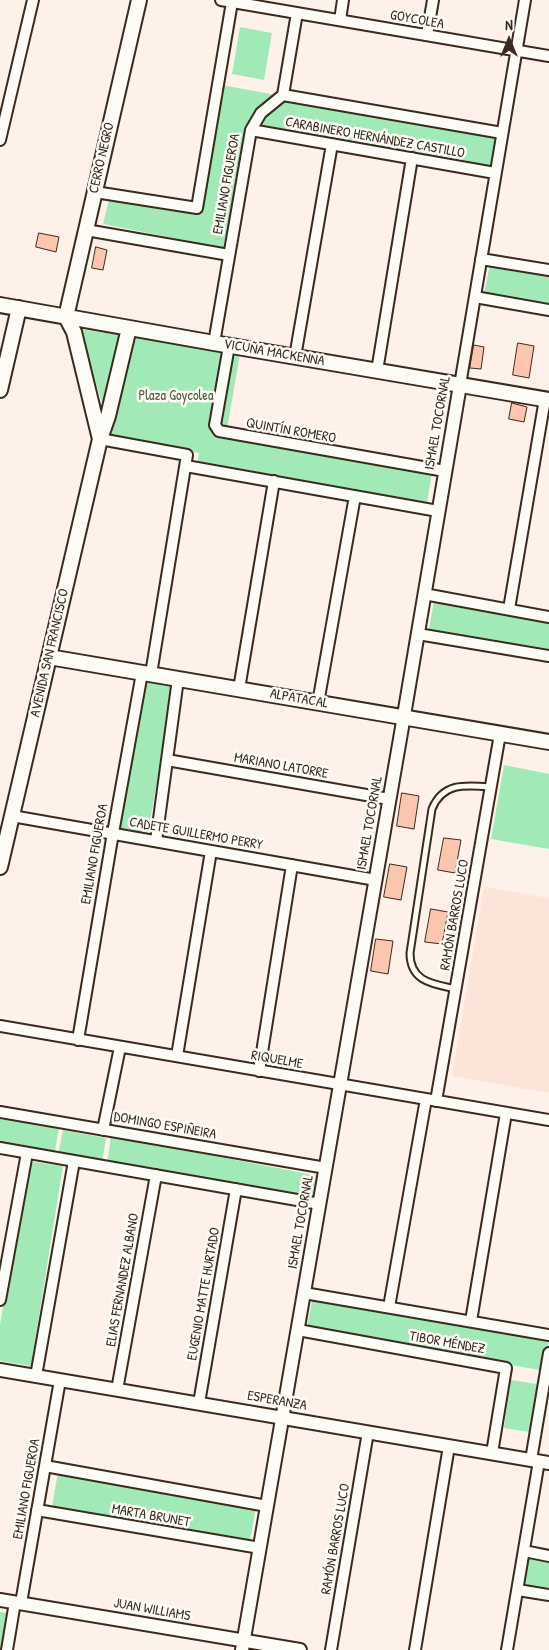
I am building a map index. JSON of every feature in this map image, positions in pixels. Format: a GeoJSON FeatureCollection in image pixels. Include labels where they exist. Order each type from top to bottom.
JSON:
{"type":"FeatureCollection","features":[{"type":"Feature","properties":{"kind":"main road","name":"CERRO NEGRO"},"geometry":{"type":"LineString","coordinates":[[66,317],[139,0]]}},
{"type":"Feature","properties":{"kind":"main road","name":"VICUÑA MACKENNA"},"geometry":{"type":"LineString","coordinates":[[0,305],[547,400]]}},
{"type":"Feature","properties":{"kind":"main road"},"geometry":{"type":"LineString","coordinates":[[0,390],[19,308]]}},
{"type":"Feature","properties":{"kind":"main road","name":"AVENIDA SAN FRANCISCO"},"geometry":{"type":"LineString","coordinates":[[66,317],[76,336],[100,439]]}},
{"type":"Feature","properties":{"kind":"main road","name":"AVENIDA SAN FRANCISCO"},"geometry":{"type":"LineString","coordinates":[[0,867],[100,439],[108,416],[129,328]]}},
{"type":"Feature","properties":{"kind":"main road","name":"ALPATACAL"},"geometry":{"type":"LineString","coordinates":[[49,657],[549,742]]}},
{"type":"Feature","properties":{"kind":"street"},"geometry":{"type":"LineString","coordinates":[[0,140],[33,0]]}},
{"type":"Feature","properties":{"kind":"street"},"geometry":{"type":"LineString","coordinates":[[340,20],[343,0]]}},
{"type":"Feature","properties":{"kind":"street"},"geometry":{"type":"LineString","coordinates":[[427,35],[433,0]]}},
{"type":"Feature","properties":{"kind":"street","name":"ISMAEL TOCORNAL"},"geometry":{"type":"LineString","coordinates":[[243,1645],[390,800],[525,0]]}},
{"type":"Feature","properties":{"kind":"street","name":"EMILIANO FIGUEROA"},"geometry":{"type":"LineString","coordinates":[[94,192],[196,208],[226,1]]}},
{"type":"Feature","properties":{"kind":"street","name":"GOYCOLEA"},"geometry":{"type":"LineString","coordinates":[[226,1],[251,2],[297,13],[549,56]]}},
{"type":"Feature","properties":{"kind":"street"},"geometry":{"type":"LineString","coordinates":[[283,94],[297,13]]}},
{"type":"Feature","properties":{"kind":"street","name":"EMILIANO FIGUEROA"},"geometry":{"type":"LineString","coordinates":[[214,343],[251,130],[260,114],[283,94]]}},
{"type":"Feature","properties":{"kind":"street","name":"CARABINERO HERNÁNDEZ CASTILLO"},"geometry":{"type":"LineString","coordinates":[[283,94],[502,133]]}},
{"type":"Feature","properties":{"kind":"street","name":"CARABINERO HERNÁNDEZ CASTILLO"},"geometry":{"type":"LineString","coordinates":[[251,130],[496,173]]}},
{"type":"Feature","properties":{"kind":"street"},"geometry":{"type":"LineString","coordinates":[[294,357],[332,144]]}},
{"type":"Feature","properties":{"kind":"street"},"geometry":{"type":"LineString","coordinates":[[377,371],[412,158]]}},
{"type":"Feature","properties":{"kind":"street"},"geometry":{"type":"LineString","coordinates":[[86,230],[229,255]]}},
{"type":"Feature","properties":{"kind":"street"},"geometry":{"type":"LineString","coordinates":[[481,259],[549,270]]}},
{"type":"Feature","properties":{"kind":"street"},"geometry":{"type":"LineString","coordinates":[[475,297],[549,310]]}},
{"type":"Feature","properties":{"kind":"street","name":"QUINTÍN ROMERO"},"geometry":{"type":"LineString","coordinates":[[229,346],[215,425],[219,431],[445,472]]}},
{"type":"Feature","properties":{"kind":"street"},"geometry":{"type":"LineString","coordinates":[[509,609],[547,400]]}},
{"type":"Feature","properties":{"kind":"street","name":"EMILIANO FIGUEROA"},"geometry":{"type":"LineString","coordinates":[[78,1040],[112,833],[147,674],[187,455],[100,439]]}},
{"type":"Feature","properties":{"kind":"street"},"geometry":{"type":"LineString","coordinates":[[186,466],[438,510]]}},
{"type":"Feature","properties":{"kind":"street"},"geometry":{"type":"LineString","coordinates":[[239,689],[274,482]]}},
{"type":"Feature","properties":{"kind":"street"},"geometry":{"type":"LineString","coordinates":[[318,703],[355,496]]}},
{"type":"Feature","properties":{"kind":"street"},"geometry":{"type":"LineString","coordinates":[[424,594],[549,616]]}},
{"type":"Feature","properties":{"kind":"street"},"geometry":{"type":"LineString","coordinates":[[418,634],[549,656]]}},
{"type":"Feature","properties":{"kind":"street"},"geometry":{"type":"LineString","coordinates":[[156,841],[178,679]]}},
{"type":"Feature","properties":{"kind":"street","name":"RAMÓN BARROS LUCO"},"geometry":{"type":"LineString","coordinates":[[389,1307],[431,1100],[456,989],[500,734]]}},
{"type":"Feature","properties":{"kind":"street","name":"MARIANO LATORRE"},"geometry":{"type":"LineString","coordinates":[[167,760],[390,800]]}},
{"type":"Feature","properties":{"kind":"street","name":"CADETE GUILLERMO PERRY"},"geometry":{"type":"LineString","coordinates":[[12,816],[376,880]]}},
{"type":"Feature","properties":{"kind":"street"},"geometry":{"type":"LineString","coordinates":[[177,1056],[211,851]]}},
{"type":"Feature","properties":{"kind":"street"},"geometry":{"type":"LineString","coordinates":[[258,1070],[292,865]]}},
{"type":"Feature","properties":{"kind":"street","name":"RIQUELME"},"geometry":{"type":"LineString","coordinates":[[0,1026],[549,1120]]}},
{"type":"Feature","properties":{"kind":"street"},"geometry":{"type":"LineString","coordinates":[[103,1130],[120,1047]]}},
{"type":"Feature","properties":{"kind":"street","name":"DOMINGO ESPIÑEIRA"},"geometry":{"type":"LineString","coordinates":[[0,1112],[326,1168]]}},
{"type":"Feature","properties":{"kind":"street"},"geometry":{"type":"LineString","coordinates":[[471,1321],[506,1113]]}},
{"type":"Feature","properties":{"kind":"street"},"geometry":{"type":"LineString","coordinates":[[0,1148],[320,1204]]}},
{"type":"Feature","properties":{"kind":"street"},"geometry":{"type":"LineString","coordinates":[[0,1300],[27,1152]]}},
{"type":"Feature","properties":{"kind":"street"},"geometry":{"type":"LineString","coordinates":[[36,1376],[74,1161]]}},
{"type":"Feature","properties":{"kind":"street","name":"ELIAS FERNANDEZ ALBANO"},"geometry":{"type":"LineString","coordinates":[[117,1390],[156,1175]]}},
{"type":"Feature","properties":{"kind":"street","name":"EUGENIO MATTE HURTADO"},"geometry":{"type":"LineString","coordinates":[[199,1403],[236,1189]]}},
{"type":"Feature","properties":{"kind":"street","name":"TIBOR MÉNDEZ"},"geometry":{"type":"LineString","coordinates":[[304,1293],[549,1334]]}},
{"type":"Feature","properties":{"kind":"street","name":"TIBOR MÉNDEZ"},"geometry":{"type":"LineString","coordinates":[[298,1330],[506,1368],[492,1453]]}},
{"type":"Feature","properties":{"kind":"street"},"geometry":{"type":"LineString","coordinates":[[507,1650],[540,1462],[549,1353]]}},
{"type":"Feature","properties":{"kind":"street","name":"ESPERANZA"},"geometry":{"type":"LineString","coordinates":[[0,1370],[540,1462]]}},
{"type":"Feature","properties":{"kind":"street","name":"EMILIANO FIGUEROA"},"geometry":{"type":"LineString","coordinates":[[7,1650],[37,1510],[60,1380]]}},
{"type":"Feature","properties":{"kind":"street","name":"RAMÓN BARROS LUCO"},"geometry":{"type":"LineString","coordinates":[[331,1650],[368,1432]]}},
{"type":"Feature","properties":{"kind":"street"},"geometry":{"type":"LineString","coordinates":[[415,1650],[449,1446]]}},
{"type":"Feature","properties":{"kind":"street"},"geometry":{"type":"LineString","coordinates":[[45,1466],[267,1506]]}},
{"type":"Feature","properties":{"kind":"street","name":"MARTA BRUNET"},"geometry":{"type":"LineString","coordinates":[[37,1510],[260,1548]]}},
{"type":"Feature","properties":{"kind":"street"},"geometry":{"type":"LineString","coordinates":[[524,1551],[549,1556]]}},
{"type":"Feature","properties":{"kind":"street"},"geometry":{"type":"LineString","coordinates":[[518,1590],[549,1595]]}},
{"type":"Feature","properties":{"kind":"street","name":"JUAN WILLIAMS"},"geometry":{"type":"LineString","coordinates":[[0,1600],[243,1645],[300,1650]]}},
{"type":"Feature","properties":{"kind":"lane"},"geometry":{"type":"LineString","coordinates":[[456,989],[424,981],[417,975],[410,963],[432,810],[436,801],[444,792],[455,787],[468,785],[491,787]]}},
{"type":"Feature","properties":{"kind":"shaded area"},"geometry":{"type":"Polygon","coordinates":[[[484,887],[549,898],[549,1093],[452,1076],[484,887]]]}},
{"type":"Feature","properties":{"kind":"green space"},"geometry":{"type":"Polygon","coordinates":[[[240,27],[272,33],[264,80],[232,74],[240,27]]]}},
{"type":"Feature","properties":{"kind":"green space"},"geometry":{"type":"Polygon","coordinates":[[[222,85],[496,136],[490,169],[251,128],[223,248],[103,224],[109,200],[199,215],[222,85]]]}},
{"type":"Feature","properties":{"kind":"green space"},"geometry":{"type":"Polygon","coordinates":[[[490,264],[549,274],[549,305],[484,293],[490,264]]]}},
{"type":"Feature","properties":{"kind":"green space","name":"Plaza Goycolea"},"geometry":{"type":"Polygon","coordinates":[[[80,329],[240,354],[226,435],[432,472],[427,503],[198,461],[199,453],[112,437],[80,329]]]}},
{"type":"Feature","properties":{"kind":"green space"},"geometry":{"type":"Polygon","coordinates":[[[434,601],[549,621],[549,655],[428,634],[434,601]]]}},
{"type":"Feature","properties":{"kind":"green space"},"geometry":{"type":"Polygon","coordinates":[[[145,680],[171,686],[148,833],[119,829],[145,680]]]}},
{"type":"Feature","properties":{"kind":"green space"},"geometry":{"type":"Polygon","coordinates":[[[504,765],[549,774],[549,849],[491,839],[504,765]]]}},
{"type":"Feature","properties":{"kind":"green space"},"geometry":{"type":"Polygon","coordinates":[[[0,1117],[59,1128],[54,1156],[0,1146],[0,1117]]]}},
{"type":"Feature","properties":{"kind":"green space"},"geometry":{"type":"Polygon","coordinates":[[[63,1130],[106,1138],[102,1163],[58,1155],[63,1130]]]}},
{"type":"Feature","properties":{"kind":"green space"},"geometry":{"type":"Polygon","coordinates":[[[111,1136],[319,1176],[314,1200],[107,1165],[111,1136]]]}},
{"type":"Feature","properties":{"kind":"green space"},"geometry":{"type":"Polygon","coordinates":[[[26,1161],[63,1166],[31,1366],[0,1361],[0,1325],[26,1161]]]}},
{"type":"Feature","properties":{"kind":"green space"},"geometry":{"type":"Polygon","coordinates":[[[312,1301],[549,1341],[544,1371],[307,1327],[312,1301]]]}},
{"type":"Feature","properties":{"kind":"green space"},"geometry":{"type":"Polygon","coordinates":[[[511,1380],[537,1384],[530,1432],[504,1428],[511,1380]]]}},
{"type":"Feature","properties":{"kind":"green space"},"geometry":{"type":"Polygon","coordinates":[[[58,1472],[256,1507],[250,1541],[52,1507],[58,1472]]]}},
{"type":"Feature","properties":{"kind":"green space"},"geometry":{"type":"Polygon","coordinates":[[[528,1555],[549,1558],[549,1590],[523,1585],[528,1555]]]}},
{"type":"Feature","properties":{"kind":"green space"},"geometry":{"type":"Polygon","coordinates":[[[0,1612],[8,1613],[2,1650],[0,1650],[0,1612]]]}},
{"type":"Feature","properties":{"kind":"building"},"geometry":{"type":"Polygon","coordinates":[[[39,233],[59,237],[56,252],[36,247],[39,233]]]}},
{"type":"Feature","properties":{"kind":"building"},"geometry":{"type":"Polygon","coordinates":[[[96,247],[107,250],[103,270],[92,268],[96,247]]]}},
{"type":"Feature","properties":{"kind":"building"},"geometry":{"type":"Polygon","coordinates":[[[518,343],[534,346],[529,378],[513,375],[518,343]]]}},
{"type":"Feature","properties":{"kind":"building"},"geometry":{"type":"Polygon","coordinates":[[[474,345],[484,347],[481,369],[470,368],[474,345]]]}},
{"type":"Feature","properties":{"kind":"building"},"geometry":{"type":"Polygon","coordinates":[[[512,403],[527,407],[524,422],[509,419],[512,403]]]}},
{"type":"Feature","properties":{"kind":"building"},"geometry":{"type":"Polygon","coordinates":[[[402,793],[419,796],[414,829],[397,826],[402,793]]]}},
{"type":"Feature","properties":{"kind":"building"},"geometry":{"type":"Polygon","coordinates":[[[444,838],[461,840],[455,873],[438,870],[444,838]]]}},
{"type":"Feature","properties":{"kind":"building"},"geometry":{"type":"Polygon","coordinates":[[[390,864],[407,867],[401,900],[384,897],[390,864]]]}},
{"type":"Feature","properties":{"kind":"building"},"geometry":{"type":"Polygon","coordinates":[[[431,909],[448,912],[442,944],[425,942],[431,909]]]}},
{"type":"Feature","properties":{"kind":"building"},"geometry":{"type":"Polygon","coordinates":[[[376,939],[393,941],[388,974],[371,971],[376,939]]]}}]}
